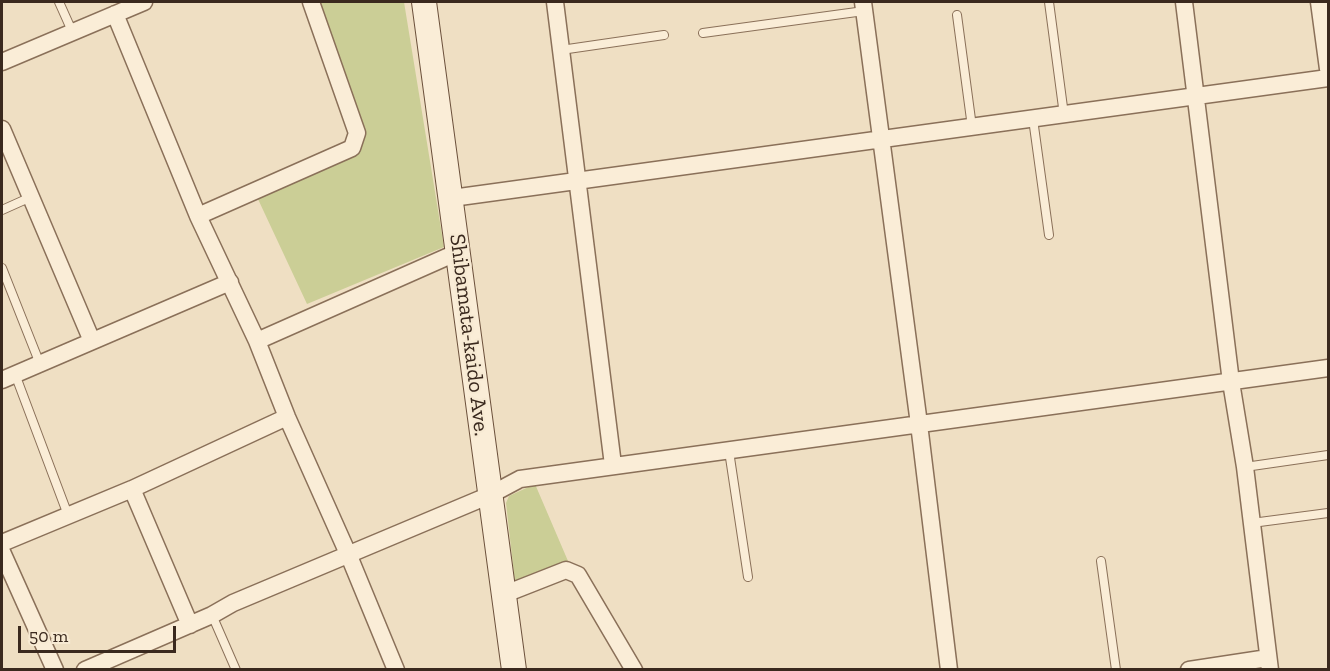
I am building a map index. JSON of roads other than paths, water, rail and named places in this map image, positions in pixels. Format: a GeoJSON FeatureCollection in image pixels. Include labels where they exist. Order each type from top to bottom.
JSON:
{"type":"FeatureCollection","features":[{"type":"Feature","properties":{"kind":"main road","name":"Shibamata-kaido Ave."},"geometry":{"type":"LineString","coordinates":[[424,2],[514,669]]}},
{"type":"Feature","properties":{"kind":"street"},"geometry":{"type":"LineString","coordinates":[[2,62],[144,2]]}},
{"type":"Feature","properties":{"kind":"street"},"geometry":{"type":"LineString","coordinates":[[198,216],[352,148],[357,133],[311,2]]}},
{"type":"Feature","properties":{"kind":"street"},"geometry":{"type":"LineString","coordinates":[[555,2],[613,465]]}},
{"type":"Feature","properties":{"kind":"street"},"geometry":{"type":"LineString","coordinates":[[1184,2],[1269,664],[1190,669]]}},
{"type":"Feature","properties":{"kind":"street"},"geometry":{"type":"LineString","coordinates":[[1319,2],[1329,69]]}},
{"type":"Feature","properties":{"kind":"street"},"geometry":{"type":"LineString","coordinates":[[864,6],[949,669]]}},
{"type":"Feature","properties":{"kind":"street"},"geometry":{"type":"LineString","coordinates":[[115,14],[198,216],[257,341],[286,417],[349,555],[392,668]]}},
{"type":"Feature","properties":{"kind":"street"},"geometry":{"type":"LineString","coordinates":[[452,198],[1329,78]]}},
{"type":"Feature","properties":{"kind":"street"},"geometry":{"type":"LineString","coordinates":[[2,129],[92,341]]}},
{"type":"Feature","properties":{"kind":"street"},"geometry":{"type":"LineString","coordinates":[[257,341],[458,252]]}},
{"type":"Feature","properties":{"kind":"street"},"geometry":{"type":"LineString","coordinates":[[8,377],[230,282]]}},
{"type":"Feature","properties":{"kind":"street"},"geometry":{"type":"LineString","coordinates":[[85,669],[190,625],[233,603],[490,495],[520,479],[1329,368]]}},
{"type":"Feature","properties":{"kind":"street"},"geometry":{"type":"LineString","coordinates":[[2,543],[132,489],[286,417]]}},
{"type":"Feature","properties":{"kind":"street"},"geometry":{"type":"LineString","coordinates":[[132,489],[190,625]]}},
{"type":"Feature","properties":{"kind":"street"},"geometry":{"type":"LineString","coordinates":[[2,552],[55,669]]}},
{"type":"Feature","properties":{"kind":"street"},"geometry":{"type":"LineString","coordinates":[[505,594],[566,570],[578,575],[634,669]]}},
{"type":"Feature","properties":{"kind":"lane"},"geometry":{"type":"LineString","coordinates":[[59,2],[72,31]]}},
{"type":"Feature","properties":{"kind":"lane"},"geometry":{"type":"LineString","coordinates":[[1049,2],[1064,115]]}},
{"type":"Feature","properties":{"kind":"lane"},"geometry":{"type":"LineString","coordinates":[[703,33],[864,6]]}},
{"type":"Feature","properties":{"kind":"lane"},"geometry":{"type":"LineString","coordinates":[[957,15],[972,127]]}},
{"type":"Feature","properties":{"kind":"lane"},"geometry":{"type":"LineString","coordinates":[[561,50],[664,35]]}},
{"type":"Feature","properties":{"kind":"lane"},"geometry":{"type":"LineString","coordinates":[[1033,119],[1049,236]]}},
{"type":"Feature","properties":{"kind":"lane"},"geometry":{"type":"LineString","coordinates":[[2,210],[31,197]]}},
{"type":"Feature","properties":{"kind":"lane"},"geometry":{"type":"LineString","coordinates":[[2,268],[40,364]]}},
{"type":"Feature","properties":{"kind":"lane"},"geometry":{"type":"LineString","coordinates":[[8,377],[68,515]]}},
{"type":"Feature","properties":{"kind":"lane"},"geometry":{"type":"LineString","coordinates":[[729,451],[748,577]]}},
{"type":"Feature","properties":{"kind":"lane"},"geometry":{"type":"LineString","coordinates":[[1245,467],[1329,455]]}},
{"type":"Feature","properties":{"kind":"lane"},"geometry":{"type":"LineString","coordinates":[[1252,524],[1329,513]]}},
{"type":"Feature","properties":{"kind":"lane"},"geometry":{"type":"LineString","coordinates":[[1101,561],[1116,669]]}},
{"type":"Feature","properties":{"kind":"lane"},"geometry":{"type":"LineString","coordinates":[[212,615],[236,669]]}}]}
